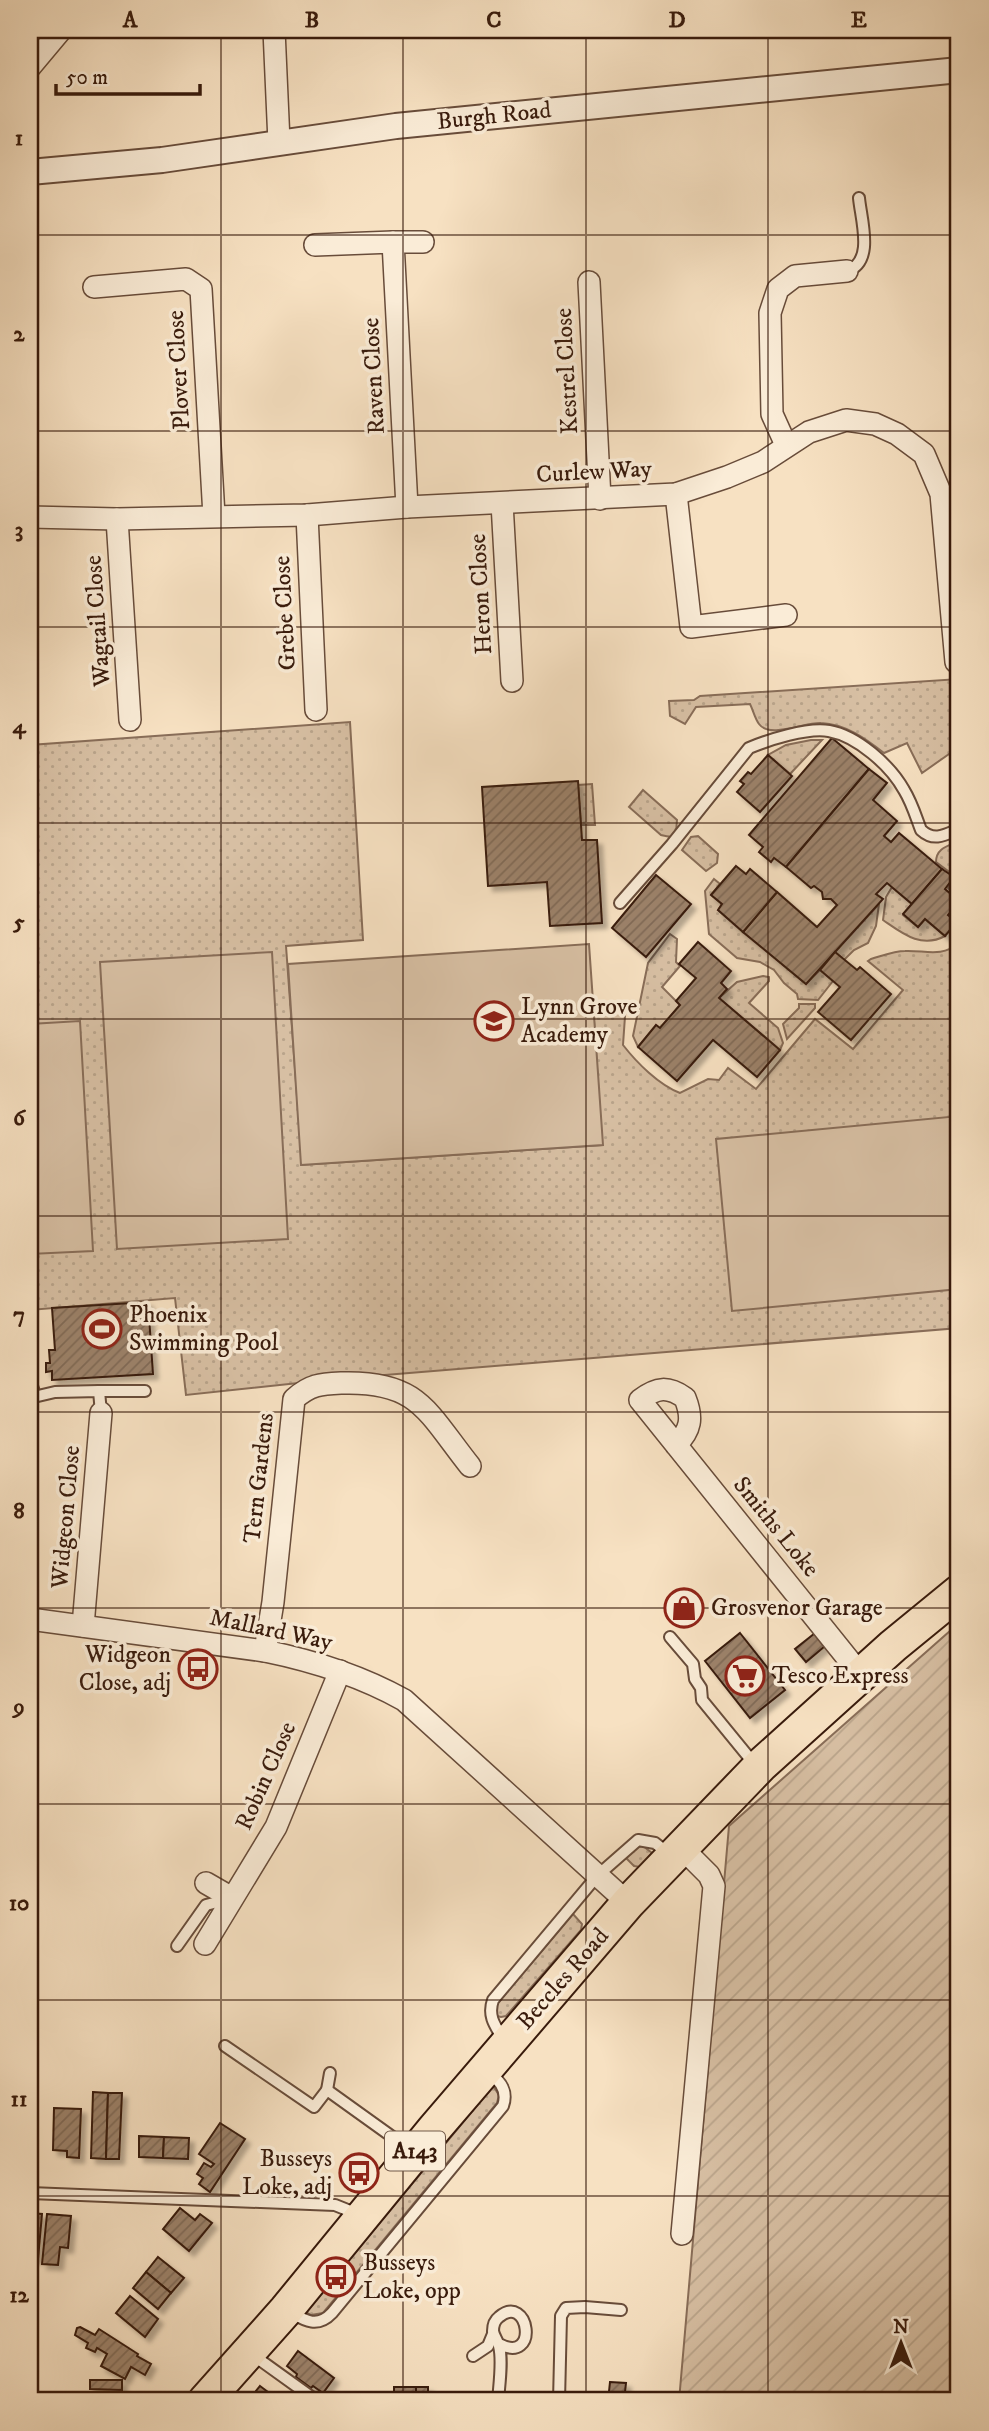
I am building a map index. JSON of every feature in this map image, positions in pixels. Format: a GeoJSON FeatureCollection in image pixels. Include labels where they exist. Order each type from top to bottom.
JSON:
{"type":"FeatureCollection","features":[{"type":"Feature","properties":{"kind":"highway","name":"Beccles Road"},"geometry":{"type":"LineString","coordinates":[[205,2401],[286,2310],[414,2152],[628,1903],[758,1768],[861,1675],[959,1592]]}},
{"type":"Feature","properties":{"kind":"street"},"geometry":{"type":"LineString","coordinates":[[33,56],[61,30]]}},
{"type":"Feature","properties":{"kind":"street"},"geometry":{"type":"LineString","coordinates":[[274,30],[279,142]]}},
{"type":"Feature","properties":{"kind":"street","name":"Burgh Road"},"geometry":{"type":"LineString","coordinates":[[30,172],[162,160],[396,126],[959,70]]}},
{"type":"Feature","properties":{"kind":"street","name":"Raven Close"},"geometry":{"type":"LineString","coordinates":[[393,242],[407,507]]}},
{"type":"Feature","properties":{"kind":"street"},"geometry":{"type":"LineString","coordinates":[[315,245],[423,242]]}},
{"type":"Feature","properties":{"kind":"street"},"geometry":{"type":"LineString","coordinates":[[786,445],[772,414],[770,313],[778,289],[795,276],[847,271]]}},
{"type":"Feature","properties":{"kind":"street","name":"Plover Close"},"geometry":{"type":"LineString","coordinates":[[94,287],[186,279],[201,289],[214,516]]}},
{"type":"Feature","properties":{"kind":"street","name":"Kestrel Close"},"geometry":{"type":"LineString","coordinates":[[589,282],[600,499]]}},
{"type":"Feature","properties":{"kind":"street","name":"Curlew Way"},"geometry":{"type":"LineString","coordinates":[[30,517],[117,519],[307,515],[407,507],[676,494],[763,462],[809,432],[846,420],[875,424],[897,434],[924,454],[941,494],[956,662]]}},
{"type":"Feature","properties":{"kind":"street"},"geometry":{"type":"LineString","coordinates":[[676,494],[691,627],[786,615]]}},
{"type":"Feature","properties":{"kind":"street","name":"Heron Close"},"geometry":{"type":"LineString","coordinates":[[502,503],[512,681]]}},
{"type":"Feature","properties":{"kind":"street","name":"Grebe Close"},"geometry":{"type":"LineString","coordinates":[[307,515],[316,709]]}},
{"type":"Feature","properties":{"kind":"street","name":"Wagtail Close"},"geometry":{"type":"LineString","coordinates":[[117,519],[130,720]]}},
{"type":"Feature","properties":{"kind":"street","name":"Tern Gardens"},"geometry":{"type":"LineString","coordinates":[[265,1651],[273,1602],[294,1399],[305,1389],[320,1384],[372,1382],[399,1389],[417,1399],[470,1466]]}},
{"type":"Feature","properties":{"kind":"street","name":"Widgeon Close"},"geometry":{"type":"LineString","coordinates":[[83,1626],[101,1413]]}},
{"type":"Feature","properties":{"kind":"street","name":"Smiths Loke"},"geometry":{"type":"LineString","coordinates":[[676,1445],[861,1675]]}},
{"type":"Feature","properties":{"kind":"street","name":"Mallard Way"},"geometry":{"type":"LineString","coordinates":[[30,1619],[303,1658],[374,1683],[404,1700],[628,1903]]}},
{"type":"Feature","properties":{"kind":"street","name":"Robin Close"},"geometry":{"type":"LineString","coordinates":[[205,1944],[276,1827],[340,1671]]}},
{"type":"Feature","properties":{"kind":"street"},"geometry":{"type":"LineString","coordinates":[[677,1852],[709,1875],[714,1886],[682,2234]]}},
{"type":"Feature","properties":{"kind":"street"},"geometry":{"type":"LineString","coordinates":[[206,1883],[232,1898]]}},
{"type":"Feature","properties":{"kind":"lane"},"geometry":{"type":"LineString","coordinates":[[847,271],[858,264],[864,252],[859,198]]}},
{"type":"Feature","properties":{"kind":"lane"},"geometry":{"type":"LineString","coordinates":[[620,903],[672,844],[749,748],[777,739],[827,731],[852,739],[887,768],[903,787],[921,830],[926,835],[936,838],[959,829]]}},
{"type":"Feature","properties":{"kind":"lane"},"geometry":{"type":"LineString","coordinates":[[30,1380],[35,1395],[38,1396],[55,1392],[145,1391]]}},
{"type":"Feature","properties":{"kind":"lane"},"geometry":{"type":"LineString","coordinates":[[99,1391],[101,1413]]}},
{"type":"Feature","properties":{"kind":"lane"},"geometry":{"type":"LineString","coordinates":[[670,1637],[693,1664],[702,1700],[758,1768]]}},
{"type":"Feature","properties":{"kind":"lane"},"geometry":{"type":"LineString","coordinates":[[506,2045],[491,2019],[493,2000],[597,1876],[638,1840],[655,1843],[677,1852]]}},
{"type":"Feature","properties":{"kind":"lane"},"geometry":{"type":"LineString","coordinates":[[177,1946],[206,1905],[232,1898]]}},
{"type":"Feature","properties":{"kind":"lane"},"geometry":{"type":"LineString","coordinates":[[225,2046],[314,2107],[327,2090],[330,2073]]}},
{"type":"Feature","properties":{"kind":"lane"},"geometry":{"type":"LineString","coordinates":[[286,2310],[311,2323],[325,2320],[332,2314],[503,2106],[505,2100],[502,2086],[485,2069]]}},
{"type":"Feature","properties":{"kind":"lane"},"geometry":{"type":"LineString","coordinates":[[327,2090],[414,2152]]}},
{"type":"Feature","properties":{"kind":"lane"},"geometry":{"type":"LineString","coordinates":[[30,2193],[335,2205],[362,2216]]}},
{"type":"Feature","properties":{"kind":"lane"},"geometry":{"type":"LineString","coordinates":[[559,2401],[561,2316],[566,2308],[621,2310]]}},
{"type":"Feature","properties":{"kind":"lane"},"geometry":{"type":"LineString","coordinates":[[472,2356],[496,2339],[498,2401]]}},
{"type":"Feature","properties":{"kind":"lane"},"geometry":{"type":"LineString","coordinates":[[248,2351],[317,2401]]}},
{"type":"Feature","properties":{"kind":"shaded area"},"geometry":{"type":"Polygon","coordinates":[[[959,679],[959,747],[922,773],[907,743],[884,753],[855,733],[830,724],[814,723],[771,730],[759,724],[750,704],[696,707],[685,724],[670,716],[669,701],[694,700],[700,696],[959,679]]]}},
{"type":"Feature","properties":{"kind":"shaded area"},"geometry":{"type":"Polygon","coordinates":[[[350,722],[363,940],[286,946],[302,1165],[602,1145],[593,1005],[626,1002],[623,1045],[664,1085],[680,1093],[708,1079],[719,1080],[728,1068],[756,1089],[815,1019],[853,1049],[903,990],[868,961],[901,951],[939,952],[959,943],[959,1328],[336,1379],[186,1395],[175,1298],[30,1310],[30,745],[350,722]]]}},
{"type":"Feature","properties":{"kind":"shaded area"},"geometry":{"type":"Polygon","coordinates":[[[822,740],[790,774],[768,755],[786,745],[822,740]]]}},
{"type":"Feature","properties":{"kind":"shaded area"},"geometry":{"type":"Polygon","coordinates":[[[592,784],[595,825],[581,825],[578,785],[592,784]]]}},
{"type":"Feature","properties":{"kind":"shaded area"},"geometry":{"type":"Polygon","coordinates":[[[643,790],[677,820],[676,832],[670,837],[661,835],[629,807],[643,790]]]}},
{"type":"Feature","properties":{"kind":"shaded area"},"geometry":{"type":"Polygon","coordinates":[[[698,836],[718,854],[717,863],[706,871],[682,850],[691,837],[698,836]]]}},
{"type":"Feature","properties":{"kind":"shaded area"},"geometry":{"type":"Polygon","coordinates":[[[959,841],[959,889],[952,892],[948,888],[956,877],[936,862],[943,848],[959,841]]]}},
{"type":"Feature","properties":{"kind":"shaded area"},"geometry":{"type":"Polygon","coordinates":[[[714,879],[720,884],[711,895],[722,904],[718,910],[806,984],[820,970],[833,981],[818,1000],[798,999],[797,994],[774,970],[760,962],[737,958],[709,934],[705,891],[714,879]]]}},
{"type":"Feature","properties":{"kind":"shaded area"},"geometry":{"type":"Polygon","coordinates":[[[892,887],[912,904],[903,915],[918,927],[925,919],[945,936],[928,941],[912,938],[883,920],[886,897],[892,887]]]}},
{"type":"Feature","properties":{"kind":"shaded area"},"geometry":{"type":"Polygon","coordinates":[[[879,904],[876,926],[868,943],[854,950],[844,960],[835,952],[879,904]]]}},
{"type":"Feature","properties":{"kind":"shaded area"},"geometry":{"type":"Polygon","coordinates":[[[670,934],[677,939],[676,962],[680,966],[662,987],[680,1005],[660,1028],[656,1026],[638,1047],[633,1036],[648,963],[670,934]]]}},
{"type":"Feature","properties":{"kind":"shaded area"},"geometry":{"type":"Polygon","coordinates":[[[589,944],[603,1145],[301,1165],[288,964],[589,944]]]}},
{"type":"Feature","properties":{"kind":"shaded area"},"geometry":{"type":"Polygon","coordinates":[[[272,952],[288,1239],[117,1249],[100,962],[272,952]]]}},
{"type":"Feature","properties":{"kind":"shaded area"},"geometry":{"type":"Polygon","coordinates":[[[769,977],[769,981],[749,1003],[778,1028],[783,1043],[780,1050],[719,998],[737,982],[769,977]]]}},
{"type":"Feature","properties":{"kind":"shaded area"},"geometry":{"type":"Polygon","coordinates":[[[799,1004],[815,1004],[815,1008],[787,1039],[783,1024],[799,1008],[799,1004]]]}},
{"type":"Feature","properties":{"kind":"shaded area"},"geometry":{"type":"Polygon","coordinates":[[[80,1021],[93,1251],[30,1254],[30,1024],[80,1021]]]}},
{"type":"Feature","properties":{"kind":"shaded area"},"geometry":{"type":"Polygon","coordinates":[[[959,1116],[959,1289],[732,1311],[716,1139],[959,1116]]]}},
{"type":"Feature","properties":{"kind":"shaded area"},"geometry":{"type":"Polygon","coordinates":[[[959,1623],[959,2401],[679,2401],[729,1826],[959,1623]]]}},
{"type":"Feature","properties":{"kind":"shaded area"},"geometry":{"type":"Polygon","coordinates":[[[643,1846],[652,1853],[640,1867],[634,1866],[626,1858],[636,1847],[643,1846]]]}},
{"type":"Feature","properties":{"kind":"shaded area"},"geometry":{"type":"Polygon","coordinates":[[[573,1914],[582,1924],[581,1930],[506,2016],[497,2016],[497,2004],[573,1914]]]}},
{"type":"Feature","properties":{"kind":"shaded area"},"geometry":{"type":"Polygon","coordinates":[[[493,2086],[499,2095],[497,2103],[323,2313],[311,2315],[306,2312],[493,2086]]]}},
{"type":"Feature","properties":{"kind":"building"},"geometry":{"type":"Polygon","coordinates":[[[832,738],[869,769],[786,867],[774,858],[771,862],[759,852],[763,847],[749,835],[832,738]]]}},
{"type":"Feature","properties":{"kind":"building"},"geometry":{"type":"Polygon","coordinates":[[[768,755],[792,776],[760,812],[737,792],[744,784],[740,781],[748,772],[751,774],[768,755]]]}},
{"type":"Feature","properties":{"kind":"building"},"geometry":{"type":"Polygon","coordinates":[[[869,769],[887,783],[873,800],[897,821],[884,836],[891,842],[899,833],[942,869],[912,904],[887,883],[876,894],[883,899],[806,984],[743,932],[777,892],[817,927],[837,905],[831,899],[823,899],[822,892],[814,886],[811,888],[786,867],[869,769]]]}},
{"type":"Feature","properties":{"kind":"building"},"geometry":{"type":"Polygon","coordinates":[[[578,781],[582,840],[597,840],[602,923],[550,926],[547,882],[488,886],[482,787],[578,781]]]}},
{"type":"Feature","properties":{"kind":"building"},"geometry":{"type":"Polygon","coordinates":[[[736,866],[746,874],[750,869],[777,892],[743,932],[718,910],[722,904],[711,895],[736,866]]]}},
{"type":"Feature","properties":{"kind":"building"},"geometry":{"type":"Polygon","coordinates":[[[942,869],[954,877],[945,889],[959,901],[948,915],[957,922],[945,936],[925,919],[918,927],[903,914],[942,869]]]}},
{"type":"Feature","properties":{"kind":"building"},"geometry":{"type":"Polygon","coordinates":[[[656,875],[691,904],[646,957],[612,928],[656,875]]]}},
{"type":"Feature","properties":{"kind":"building"},"geometry":{"type":"Polygon","coordinates":[[[698,942],[731,971],[721,983],[727,989],[719,998],[780,1050],[757,1077],[713,1040],[677,1081],[638,1047],[656,1025],[660,1028],[680,1005],[676,1001],[696,978],[679,964],[698,942]]]}},
{"type":"Feature","properties":{"kind":"building"},"geometry":{"type":"Polygon","coordinates":[[[835,952],[857,970],[860,967],[891,994],[851,1040],[818,1012],[840,987],[820,970],[835,952]]]}},
{"type":"Feature","properties":{"kind":"building","name":"Phoenix Swimming Pool"},"geometry":{"type":"Polygon","coordinates":[[[148,1302],[153,1374],[52,1380],[52,1371],[46,1372],[46,1363],[50,1363],[49,1350],[55,1350],[52,1308],[148,1302]]]}},
{"type":"Feature","properties":{"kind":"building"},"geometry":{"type":"Polygon","coordinates":[[[820,1629],[831,1641],[806,1662],[795,1649],[820,1629]]]}},
{"type":"Feature","properties":{"kind":"building","name":"Tesco Express"},"geometry":{"type":"Polygon","coordinates":[[[740,1633],[785,1690],[750,1718],[705,1661],[740,1633]]]}},
{"type":"Feature","properties":{"kind":"building"},"geometry":{"type":"Polygon","coordinates":[[[93,2092],[108,2093],[106,2159],[91,2158],[93,2092]]]}},
{"type":"Feature","properties":{"kind":"building"},"geometry":{"type":"Polygon","coordinates":[[[108,2093],[122,2093],[119,2159],[106,2159],[108,2093]]]}},
{"type":"Feature","properties":{"kind":"building"},"geometry":{"type":"Polygon","coordinates":[[[54,2108],[81,2109],[79,2158],[67,2157],[67,2151],[53,2150],[54,2108]]]}},
{"type":"Feature","properties":{"kind":"building"},"geometry":{"type":"Polygon","coordinates":[[[220,2123],[245,2139],[210,2192],[199,2184],[203,2178],[197,2174],[204,2163],[211,2167],[214,2164],[199,2154],[220,2123]]]}},
{"type":"Feature","properties":{"kind":"building"},"geometry":{"type":"Polygon","coordinates":[[[139,2136],[164,2137],[163,2158],[139,2157],[139,2136]]]}},
{"type":"Feature","properties":{"kind":"building"},"geometry":{"type":"Polygon","coordinates":[[[164,2137],[189,2138],[188,2159],[163,2158],[164,2137]]]}},
{"type":"Feature","properties":{"kind":"building"},"geometry":{"type":"Polygon","coordinates":[[[180,2208],[195,2220],[200,2214],[212,2223],[189,2251],[163,2229],[180,2208]]]}},
{"type":"Feature","properties":{"kind":"building"},"geometry":{"type":"Polygon","coordinates":[[[30,2213],[42,2214],[38,2259],[30,2258],[30,2213]]]}},
{"type":"Feature","properties":{"kind":"building"},"geometry":{"type":"Polygon","coordinates":[[[47,2214],[71,2216],[68,2248],[60,2247],[58,2265],[42,2264],[47,2214]]]}},
{"type":"Feature","properties":{"kind":"building"},"geometry":{"type":"Polygon","coordinates":[[[158,2257],[184,2278],[171,2293],[146,2272],[158,2257]]]}},
{"type":"Feature","properties":{"kind":"building"},"geometry":{"type":"Polygon","coordinates":[[[146,2272],[171,2293],[158,2309],[133,2288],[146,2272]]]}},
{"type":"Feature","properties":{"kind":"building"},"geometry":{"type":"Polygon","coordinates":[[[130,2296],[158,2319],[145,2337],[116,2313],[130,2296]]]}},
{"type":"Feature","properties":{"kind":"building"},"geometry":{"type":"Polygon","coordinates":[[[80,2327],[95,2335],[99,2329],[138,2354],[137,2356],[151,2364],[145,2375],[131,2367],[125,2379],[101,2366],[107,2354],[97,2348],[95,2352],[86,2348],[88,2343],[75,2335],[80,2327]]]}},
{"type":"Feature","properties":{"kind":"building"},"geometry":{"type":"Polygon","coordinates":[[[298,2351],[334,2378],[323,2393],[296,2377],[297,2374],[287,2366],[298,2351]]]}},
{"type":"Feature","properties":{"kind":"building"},"geometry":{"type":"Polygon","coordinates":[[[90,2380],[122,2380],[122,2390],[90,2389],[90,2380]]]}},
{"type":"Feature","properties":{"kind":"building"},"geometry":{"type":"Polygon","coordinates":[[[610,2382],[626,2383],[624,2401],[608,2401],[610,2382]]]}},
{"type":"Feature","properties":{"kind":"building"},"geometry":{"type":"Polygon","coordinates":[[[260,2386],[280,2401],[248,2401],[260,2386]]]}},
{"type":"Feature","properties":{"kind":"building"},"geometry":{"type":"Polygon","coordinates":[[[394,2387],[416,2387],[416,2401],[394,2401],[394,2387]]]}},
{"type":"Feature","properties":{"kind":"building"},"geometry":{"type":"Polygon","coordinates":[[[416,2387],[428,2387],[428,2397],[439,2397],[439,2401],[416,2401],[416,2387]]]}},
{"type":"Feature","properties":{"kind":"building"},"geometry":{"type":"Polygon","coordinates":[[[574,2393],[587,2394],[586,2401],[573,2401],[574,2393]]]}},
{"type":"Feature","properties":{"kind":"building"},"geometry":{"type":"Polygon","coordinates":[[[641,2393],[655,2395],[654,2401],[640,2401],[641,2393]]]}},
{"type":"Feature","properties":{"kind":"building"},"geometry":{"type":"Polygon","coordinates":[[[655,2395],[668,2396],[668,2401],[654,2401],[655,2395]]]}},
{"type":"Feature","properties":{"kind":"place","name":"Lynn Grove Academy"},"geometry":{"type":"Point","coordinates":[494,1021]}},
{"type":"Feature","properties":{"kind":"place","name":"Phoenix Swimming Pool"},"geometry":{"type":"Point","coordinates":[102,1329]}},
{"type":"Feature","properties":{"kind":"place","name":"Grosvenor Garage"},"geometry":{"type":"Point","coordinates":[684,1608]}},
{"type":"Feature","properties":{"kind":"place","name":"Widgeon Close, adj"},"geometry":{"type":"Point","coordinates":[198,1669]}},
{"type":"Feature","properties":{"kind":"place","name":"Tesco Express"},"geometry":{"type":"Point","coordinates":[745,1676]}},
{"type":"Feature","properties":{"kind":"place","name":"Busseys Loke, adj"},"geometry":{"type":"Point","coordinates":[359,2173]}},
{"type":"Feature","properties":{"kind":"place","name":"Busseys Loke, opp"},"geometry":{"type":"Point","coordinates":[336,2277]}}]}
